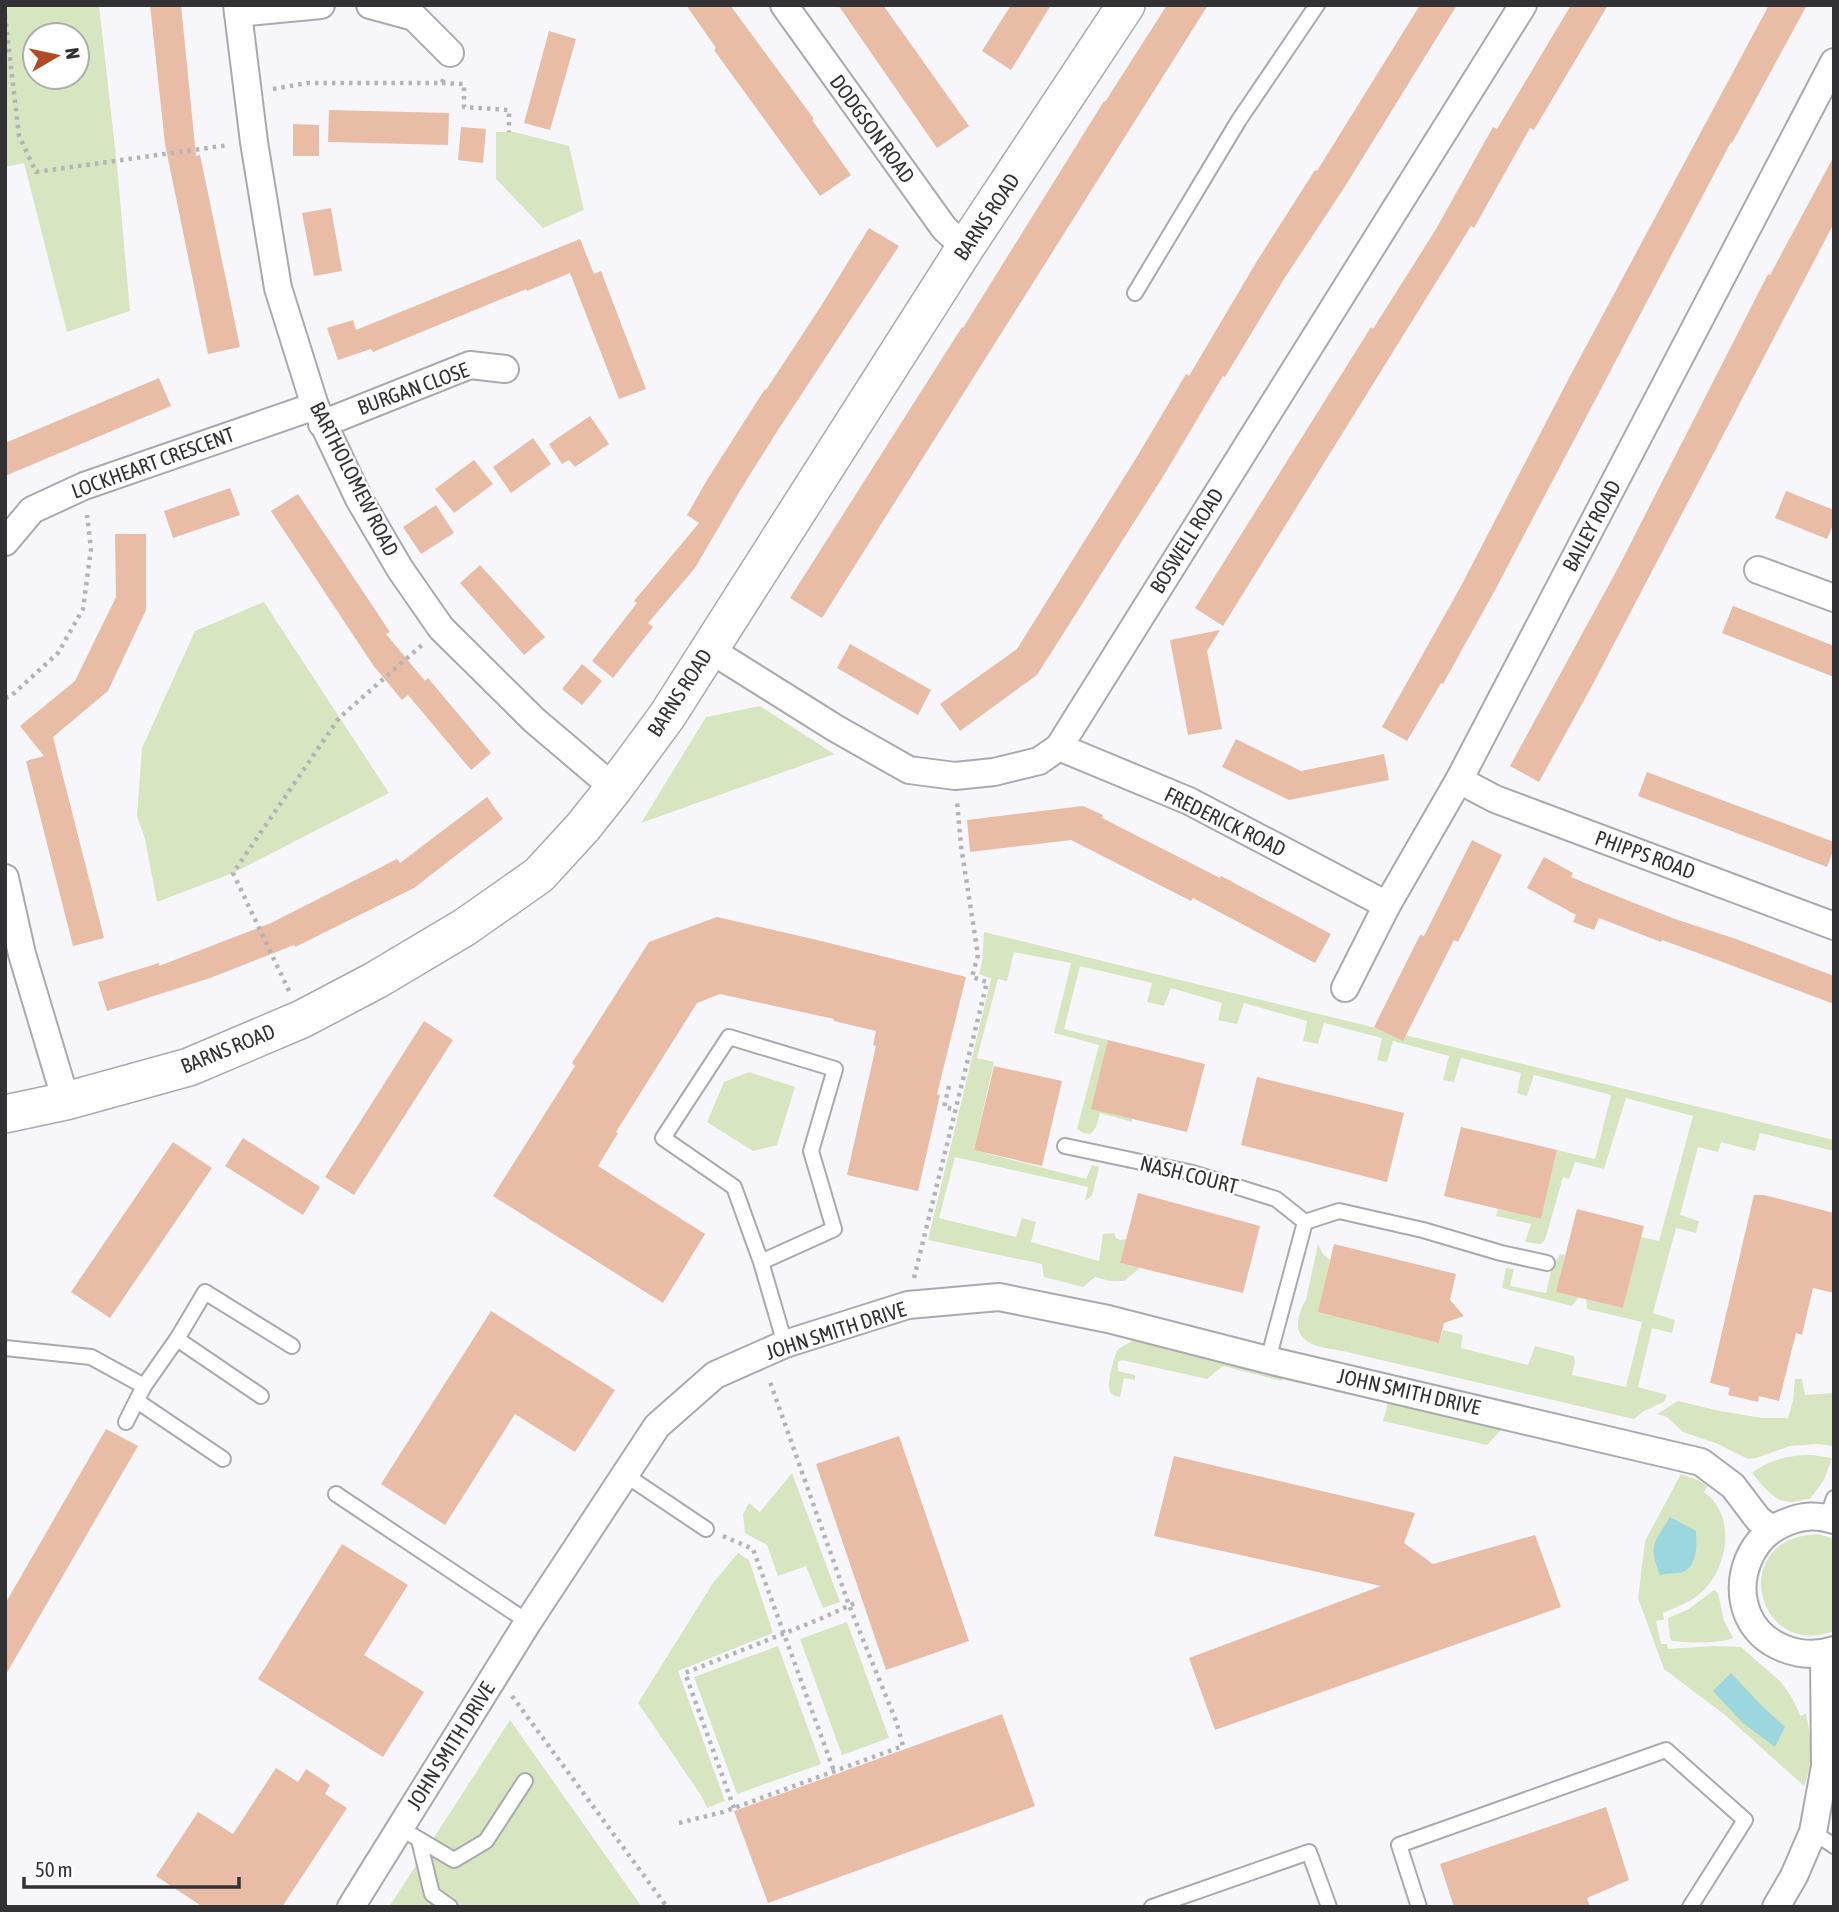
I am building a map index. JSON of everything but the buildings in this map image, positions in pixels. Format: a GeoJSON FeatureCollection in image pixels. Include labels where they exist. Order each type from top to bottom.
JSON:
{"type":"FeatureCollection","features":[{"type":"Feature","properties":{"kind":"street"},"geometry":{"type":"LineString","coordinates":[[238,9],[321,5]]}},
{"type":"Feature","properties":{"kind":"street"},"geometry":{"type":"LineString","coordinates":[[370,5],[414,17],[450,53]]}},
{"type":"Feature","properties":{"kind":"street","name":"DODGSON ROAD"},"geometry":{"type":"LineString","coordinates":[[784,5],[943,228],[965,248]]}},
{"type":"Feature","properties":{"kind":"street","name":"BARNS ROAD"},"geometry":{"type":"LineString","coordinates":[[5,1114],[66,1101],[189,1067],[302,1019],[376,980],[465,927],[539,875],[583,827],[667,716],[965,248],[1126,5]]}},
{"type":"Feature","properties":{"kind":"street","name":"BOSWELL ROAD"},"geometry":{"type":"LineString","coordinates":[[709,649],[835,728],[909,770],[955,776],[994,772],[1039,761],[1059,747],[1523,5]]}},
{"type":"Feature","properties":{"kind":"street","name":"BARTHOLOMEW ROAD"},"geometry":{"type":"LineString","coordinates":[[238,9],[254,142],[278,288],[318,415],[359,499],[400,569],[441,628],[534,720],[614,788]]}},
{"type":"Feature","properties":{"kind":"street","name":"BAILEY ROAD"},"geometry":{"type":"LineString","coordinates":[[1345,988],[1387,905],[1459,780],[1834,62]]}},
{"type":"Feature","properties":{"kind":"street","name":"BURGAN CLOSE"},"geometry":{"type":"LineString","coordinates":[[318,415],[470,365],[505,369]]}},
{"type":"Feature","properties":{"kind":"street","name":"LOCKHEART CRESCENT"},"geometry":{"type":"LineString","coordinates":[[5,542],[32,510],[84,486],[318,415]]}},
{"type":"Feature","properties":{"kind":"street"},"geometry":{"type":"LineString","coordinates":[[1758,570],[1834,598]]}},
{"type":"Feature","properties":{"kind":"street","name":"FREDERICK ROAD"},"geometry":{"type":"LineString","coordinates":[[1059,747],[1189,801],[1387,905]]}},
{"type":"Feature","properties":{"kind":"street","name":"PHIPPS ROAD"},"geometry":{"type":"LineString","coordinates":[[1459,780],[1495,799],[1834,926]]}},
{"type":"Feature","properties":{"kind":"street"},"geometry":{"type":"LineString","coordinates":[[5,878],[14,955],[66,1101]]}},
{"type":"Feature","properties":{"kind":"street","name":"JOHN SMITH DRIVE"},"geometry":{"type":"LineString","coordinates":[[351,1907],[410,1834],[494,1677],[657,1426],[715,1375],[785,1344],[908,1305],[999,1297],[1108,1319],[1268,1360],[1701,1461],[1733,1486],[1758,1519],[1771,1529]]}},
{"type":"Feature","properties":{"kind":"street"},"geometry":{"type":"LineString","coordinates":[[1776,1907],[1794,1876],[1824,1839],[1829,1652],[1790,1652],[1775,1645],[1760,1633],[1748,1615],[1744,1576],[1750,1556],[1760,1539],[1771,1529],[1800,1517],[1832,1512]]}},
{"type":"Feature","properties":{"kind":"lane"},"geometry":{"type":"LineString","coordinates":[[1135,293],[1239,120],[1317,5]]}},
{"type":"Feature","properties":{"kind":"lane"},"geometry":{"type":"LineString","coordinates":[[761,1262],[834,1230],[811,1151],[835,1069],[729,1037],[663,1138],[734,1187],[761,1262],[785,1344]]}},
{"type":"Feature","properties":{"kind":"lane","name":"NASH COURT"},"geometry":{"type":"LineString","coordinates":[[1065,1146],[1205,1176],[1276,1199],[1305,1222]]}},
{"type":"Feature","properties":{"kind":"lane"},"geometry":{"type":"LineString","coordinates":[[1268,1360],[1305,1222],[1339,1211],[1546,1263]]}},
{"type":"Feature","properties":{"kind":"lane"},"geometry":{"type":"LineString","coordinates":[[126,1422],[205,1292],[292,1346]]}},
{"type":"Feature","properties":{"kind":"lane"},"geometry":{"type":"LineString","coordinates":[[177,1339],[261,1396]]}},
{"type":"Feature","properties":{"kind":"lane"},"geometry":{"type":"LineString","coordinates":[[5,1348],[92,1357],[145,1387]]}},
{"type":"Feature","properties":{"kind":"lane"},"geometry":{"type":"LineString","coordinates":[[138,1401],[223,1459]]}},
{"type":"Feature","properties":{"kind":"lane"},"geometry":{"type":"LineString","coordinates":[[624,1474],[706,1528]]}},
{"type":"Feature","properties":{"kind":"lane"},"geometry":{"type":"LineString","coordinates":[[336,1494],[528,1622]]}},
{"type":"Feature","properties":{"kind":"lane"},"geometry":{"type":"LineString","coordinates":[[1419,1907],[1399,1845],[1666,1750],[1745,1820],[1690,1907]]}},
{"type":"Feature","properties":{"kind":"lane"},"geometry":{"type":"LineString","coordinates":[[410,1834],[454,1860],[486,1841],[525,1781]]}},
{"type":"Feature","properties":{"kind":"lane"},"geometry":{"type":"LineString","coordinates":[[410,1834],[432,1894],[450,1907]]}},
{"type":"Feature","properties":{"kind":"lane"},"geometry":{"type":"LineString","coordinates":[[1152,1907],[1309,1852],[1329,1907]]}},
{"type":"Feature","properties":{"kind":"path"},"geometry":{"type":"LineString","coordinates":[[5,15],[19,135],[36,172],[254,142]]}},
{"type":"Feature","properties":{"kind":"path"},"geometry":{"type":"LineString","coordinates":[[442,83],[450,53]]}},
{"type":"Feature","properties":{"kind":"path"},"geometry":{"type":"LineString","coordinates":[[248,92],[307,83],[464,84],[464,107],[509,110],[509,132]]}},
{"type":"Feature","properties":{"kind":"path"},"geometry":{"type":"LineString","coordinates":[[5,698],[11,696],[58,653],[83,609],[91,550],[84,486]]}},
{"type":"Feature","properties":{"kind":"path"},"geometry":{"type":"LineString","coordinates":[[302,1019],[233,873],[339,718],[441,628]]}},
{"type":"Feature","properties":{"kind":"path"},"geometry":{"type":"LineString","coordinates":[[908,1305],[987,982],[972,977],[978,956],[961,846],[955,776]]}},
{"type":"Feature","properties":{"kind":"path"},"geometry":{"type":"LineString","coordinates":[[949,1086],[944,1107],[956,1110]]}},
{"type":"Feature","properties":{"kind":"path"},"geometry":{"type":"LineString","coordinates":[[679,1823],[734,1808],[903,1746],[761,1355]]}},
{"type":"Feature","properties":{"kind":"path"},"geometry":{"type":"LineString","coordinates":[[706,1528],[753,1549],[834,1771]]}},
{"type":"Feature","properties":{"kind":"path"},"geometry":{"type":"LineString","coordinates":[[734,1808],[685,1673],[852,1604]]}},
{"type":"Feature","properties":{"kind":"path"},"geometry":{"type":"LineString","coordinates":[[494,1677],[505,1686],[667,1907]]}},
{"type":"Feature","properties":{"kind":"green space"},"geometry":{"type":"Polygon","coordinates":[[[5,5],[99,5],[130,311],[67,332],[24,163],[5,167],[5,5]]]}},
{"type":"Feature","properties":{"kind":"green space"},"geometry":{"type":"Polygon","coordinates":[[[496,132],[514,132],[569,146],[584,210],[543,228],[496,179],[496,132]]]}},
{"type":"Feature","properties":{"kind":"green space"},"geometry":{"type":"Polygon","coordinates":[[[264,602],[389,793],[233,873],[157,902],[145,839],[137,816],[142,748],[195,631],[264,602]]]}},
{"type":"Feature","properties":{"kind":"green space"},"geometry":{"type":"Polygon","coordinates":[[[760,706],[834,754],[641,823],[706,717],[760,706]]]}},
{"type":"Feature","properties":{"kind":"green space"},"geometry":{"type":"Polygon","coordinates":[[[984,932],[1834,1140],[1834,1151],[1760,1133],[1755,1151],[1721,1142],[1718,1152],[1698,1147],[1680,1215],[1699,1221],[1696,1233],[1676,1228],[1653,1313],[1675,1320],[1672,1333],[1652,1328],[1638,1387],[1667,1395],[1664,1402],[1634,1419],[1320,1347],[1305,1340],[1298,1326],[1318,1244],[1330,1260],[1319,1312],[1439,1343],[1443,1330],[1463,1335],[1461,1348],[1528,1365],[1535,1346],[1574,1356],[1572,1375],[1626,1387],[1642,1322],[1587,1309],[1586,1299],[1623,1308],[1641,1237],[1659,1241],[1693,1116],[1626,1098],[1604,1169],[1575,1162],[1569,1179],[1563,1177],[1545,1240],[1540,1244],[1525,1242],[1531,1224],[1496,1216],[1498,1209],[1541,1219],[1557,1150],[1595,1159],[1611,1095],[1534,1075],[1527,1096],[1517,1093],[1521,1073],[1461,1058],[1454,1082],[1443,1080],[1449,1056],[1393,1041],[1387,1062],[1377,1060],[1382,1038],[1324,1023],[1318,1044],[1303,1041],[1307,1021],[1244,1003],[1237,1024],[1218,1020],[1222,1003],[1171,988],[1164,1006],[1147,1002],[1152,983],[1080,966],[1064,1029],[1108,1040],[1132,1119],[1132,1122],[1100,1113],[1091,1134],[1083,1133],[1077,1129],[1099,1045],[1054,1033],[1071,963],[1014,952],[1007,981],[998,979],[977,1058],[994,1062],[974,1150],[1086,1179],[1092,1165],[1099,1167],[1092,1196],[1085,1201],[1088,1187],[955,1157],[939,1218],[1016,1237],[1022,1218],[1036,1222],[1031,1242],[1099,1261],[1103,1234],[1114,1233],[1120,1240],[1126,1239],[1120,1263],[1140,1268],[1124,1281],[1095,1277],[1083,1287],[1044,1277],[1042,1264],[928,1240],[991,979],[979,974],[984,932]]]}},
{"type":"Feature","properties":{"kind":"green space"},"geometry":{"type":"Polygon","coordinates":[[[749,1072],[795,1087],[777,1145],[753,1151],[707,1122],[724,1082],[749,1072]]]}},
{"type":"Feature","properties":{"kind":"green space"},"geometry":{"type":"Polygon","coordinates":[[[1560,1254],[1565,1255],[1557,1292],[1579,1297],[1572,1306],[1502,1288],[1506,1268],[1514,1269],[1510,1286],[1546,1293],[1551,1271],[1560,1254]]]}},
{"type":"Feature","properties":{"kind":"green space"},"geometry":{"type":"Polygon","coordinates":[[[1132,1341],[1285,1373],[1282,1381],[1223,1366],[1207,1379],[1122,1360],[1118,1362],[1118,1371],[1135,1375],[1135,1380],[1124,1378],[1120,1397],[1116,1396],[1109,1389],[1114,1359],[1119,1349],[1132,1341]]]}},
{"type":"Feature","properties":{"kind":"green space"},"geometry":{"type":"Polygon","coordinates":[[[1834,1378],[1833,1446],[1790,1446],[1748,1459],[1718,1444],[1683,1432],[1667,1417],[1657,1414],[1678,1401],[1762,1418],[1788,1418],[1795,1379],[1802,1379],[1805,1395],[1833,1393],[1834,1378]]]}},
{"type":"Feature","properties":{"kind":"green space"},"geometry":{"type":"Polygon","coordinates":[[[1389,1399],[1503,1428],[1487,1445],[1383,1421],[1389,1399]]]}},
{"type":"Feature","properties":{"kind":"green space"},"geometry":{"type":"Polygon","coordinates":[[[1813,1455],[1832,1458],[1824,1480],[1810,1499],[1793,1502],[1780,1500],[1752,1473],[1781,1459],[1813,1455]]]}},
{"type":"Feature","properties":{"kind":"green space"},"geometry":{"type":"Polygon","coordinates":[[[792,1473],[840,1602],[823,1608],[806,1566],[778,1576],[767,1545],[745,1533],[743,1514],[749,1503],[760,1512],[792,1473]]]}},
{"type":"Feature","properties":{"kind":"green space"},"geometry":{"type":"Polygon","coordinates":[[[1681,1474],[1708,1486],[1704,1492],[1721,1514],[1725,1542],[1723,1556],[1711,1582],[1689,1601],[1663,1613],[1664,1620],[1656,1621],[1661,1644],[1667,1644],[1668,1649],[1741,1647],[1781,1682],[1801,1716],[1806,1713],[1811,1750],[1804,1786],[1725,1715],[1664,1669],[1638,1598],[1645,1541],[1681,1474]]]}},
{"type":"Feature","properties":{"kind":"green space"},"geometry":{"type":"Polygon","coordinates":[[[1818,1534],[1834,1539],[1834,1631],[1807,1636],[1786,1629],[1771,1614],[1762,1595],[1762,1574],[1770,1555],[1789,1540],[1818,1534]]]}},
{"type":"Feature","properties":{"kind":"green space"},"geometry":{"type":"Polygon","coordinates":[[[738,1553],[749,1560],[773,1633],[678,1671],[725,1801],[707,1808],[638,1703],[713,1583],[738,1553]]]}},
{"type":"Feature","properties":{"kind":"green space"},"geometry":{"type":"Polygon","coordinates":[[[1714,1590],[1718,1593],[1724,1621],[1733,1638],[1694,1643],[1672,1641],[1668,1618],[1689,1609],[1714,1590]]]}},
{"type":"Feature","properties":{"kind":"green space"},"geometry":{"type":"Polygon","coordinates":[[[847,1622],[889,1738],[842,1755],[800,1639],[847,1622]]]}},
{"type":"Feature","properties":{"kind":"green space"},"geometry":{"type":"Polygon","coordinates":[[[778,1646],[821,1764],[737,1794],[694,1677],[778,1646]]]}},
{"type":"Feature","properties":{"kind":"green space"},"geometry":{"type":"Polygon","coordinates":[[[510,1720],[642,1907],[389,1907],[510,1720]]]}},
{"type":"Feature","properties":{"kind":"water"},"geometry":{"type":"Polygon","coordinates":[[[1670,1517],[1696,1531],[1695,1557],[1693,1563],[1684,1571],[1660,1575],[1654,1557],[1654,1544],[1670,1517]]]}},
{"type":"Feature","properties":{"kind":"water"},"geometry":{"type":"Polygon","coordinates":[[[1731,1673],[1785,1727],[1775,1747],[1743,1723],[1713,1691],[1731,1673]]]}}]}
